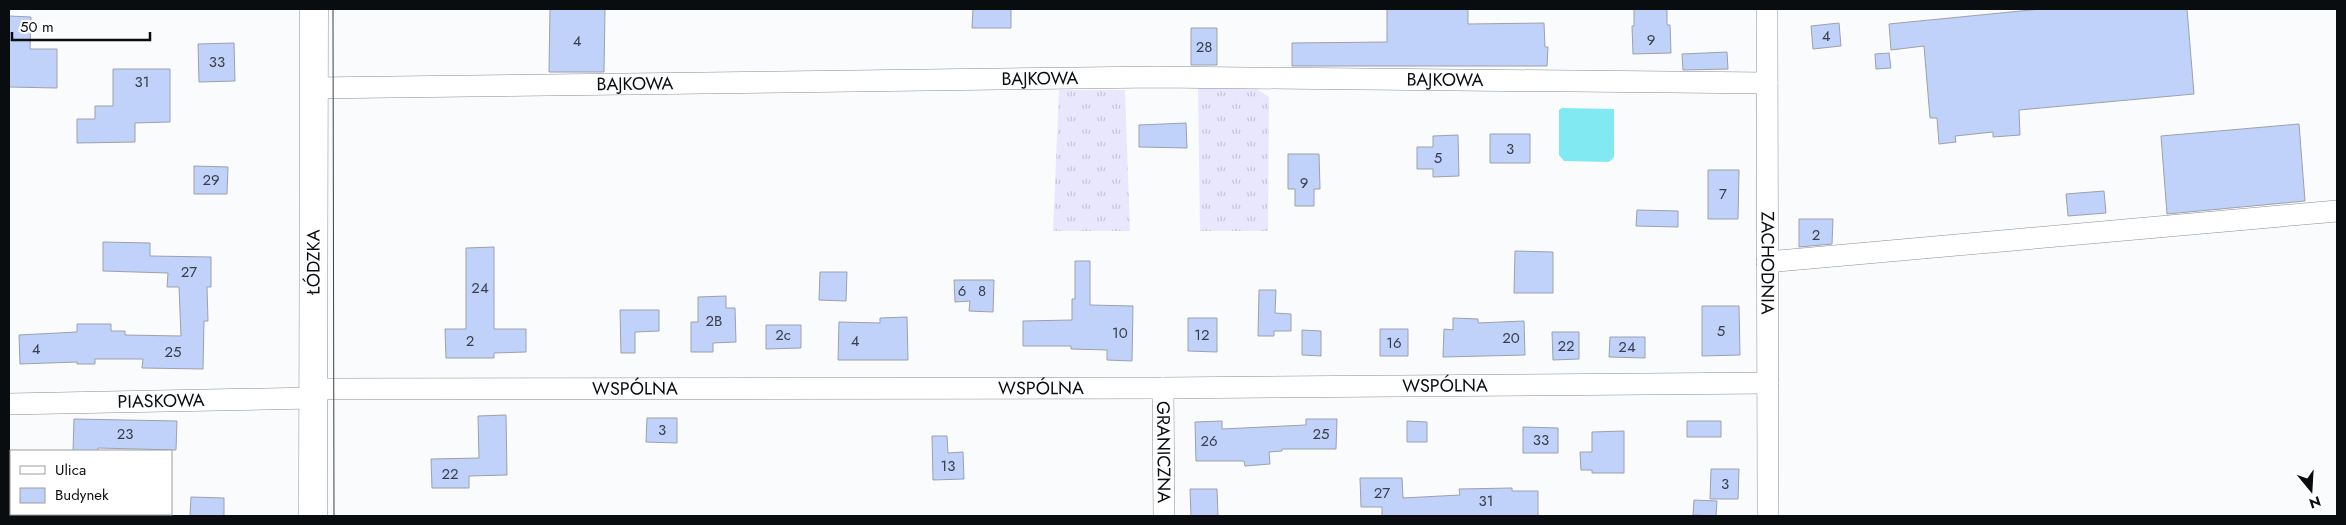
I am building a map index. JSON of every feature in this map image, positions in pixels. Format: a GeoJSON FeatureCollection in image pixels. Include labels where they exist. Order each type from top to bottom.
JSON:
{"type":"FeatureCollection","features":[{"type":"Feature","properties":{"kind":"main road","name":"ŁÓDZKA"},"geometry":{"type":"LineString","coordinates":[[314,9],[314,516]]}},
{"type":"Feature","properties":{"kind":"street","name":"ZACHODNIA"},"geometry":{"type":"LineString","coordinates":[[1767,9],[1768,516]]}},
{"type":"Feature","properties":{"kind":"street","name":"BAJKOWA"},"geometry":{"type":"LineString","coordinates":[[314,88],[1157,77],[1767,83]]}},
{"type":"Feature","properties":{"kind":"street"},"geometry":{"type":"LineString","coordinates":[[1767,262],[2337,211]]}},
{"type":"Feature","properties":{"kind":"street","name":"WSPÓLNA"},"geometry":{"type":"LineString","coordinates":[[313,393],[1768,384]]}},
{"type":"Feature","properties":{"kind":"street","name":"GRANICZNA"},"geometry":{"type":"LineString","coordinates":[[1163,388],[1164,516]]}},
{"type":"Feature","properties":{"kind":"street","name":"PIASKOWA"},"geometry":{"type":"LineString","coordinates":[[9,404],[313,393]]}},
{"type":"Feature","properties":{"kind":"green space"},"geometry":{"type":"Polygon","coordinates":[[[1252,86],[1269,97],[1268,231],[1200,231],[1198,87],[1252,86]]]}},
{"type":"Feature","properties":{"kind":"green space"},"geometry":{"type":"Polygon","coordinates":[[[1059,90],[1125,90],[1130,231],[1053,231],[1059,90]]]}},
{"type":"Feature","properties":{"kind":"water"},"geometry":{"type":"Polygon","coordinates":[[[1562,108],[1614,109],[1614,157],[1609,162],[1564,161],[1559,155],[1559,110],[1562,108]]]}},
{"type":"Feature","properties":{"kind":"building"},"geometry":{"type":"Polygon","coordinates":[[[550,9],[605,9],[604,72],[549,72],[550,9]]]}},
{"type":"Feature","properties":{"kind":"building"},"geometry":{"type":"Polygon","coordinates":[[[973,9],[1011,9],[1011,28],[972,28],[973,9]]]}},
{"type":"Feature","properties":{"kind":"building"},"geometry":{"type":"Polygon","coordinates":[[[1387,9],[1468,9],[1468,24],[1544,23],[1545,47],[1548,47],[1547,66],[1292,66],[1292,43],[1387,42],[1387,9]]]}},
{"type":"Feature","properties":{"kind":"building"},"geometry":{"type":"Polygon","coordinates":[[[1634,9],[1667,9],[1667,25],[1670,25],[1671,53],[1633,54],[1632,26],[1634,26],[1634,9]]]}},
{"type":"Feature","properties":{"kind":"building"},"geometry":{"type":"Polygon","coordinates":[[[2041,9],[2187,9],[2194,94],[2019,110],[2020,135],[1993,137],[1993,132],[1955,136],[1956,142],[1939,144],[1937,118],[1930,118],[1924,46],[1891,50],[1889,24],[2041,9]]]}},
{"type":"Feature","properties":{"kind":"building"},"geometry":{"type":"Polygon","coordinates":[[[9,16],[31,17],[30,49],[57,49],[57,88],[9,87],[9,16]]]}},
{"type":"Feature","properties":{"kind":"building"},"geometry":{"type":"Polygon","coordinates":[[[1839,23],[1841,46],[1813,49],[1811,26],[1839,23]]]}},
{"type":"Feature","properties":{"kind":"building"},"geometry":{"type":"Polygon","coordinates":[[[1191,28],[1217,28],[1217,65],[1191,65],[1191,28]]]}},
{"type":"Feature","properties":{"kind":"building"},"geometry":{"type":"Polygon","coordinates":[[[234,43],[235,81],[199,82],[198,44],[234,43]]]}},
{"type":"Feature","properties":{"kind":"building"},"geometry":{"type":"Polygon","coordinates":[[[1727,52],[1728,69],[1683,70],[1682,54],[1727,52]]]}},
{"type":"Feature","properties":{"kind":"building"},"geometry":{"type":"Polygon","coordinates":[[[1889,53],[1891,68],[1876,69],[1875,54],[1889,53]]]}},
{"type":"Feature","properties":{"kind":"building"},"geometry":{"type":"Polygon","coordinates":[[[113,69],[170,69],[170,122],[135,123],[135,142],[77,143],[77,119],[95,119],[95,106],[113,106],[113,69]]]}},
{"type":"Feature","properties":{"kind":"building"},"geometry":{"type":"Polygon","coordinates":[[[1186,123],[1187,148],[1139,147],[1139,125],[1186,123]]]}},
{"type":"Feature","properties":{"kind":"building"},"geometry":{"type":"Polygon","coordinates":[[[2299,124],[2305,201],[2167,214],[2161,136],[2299,124]]]}},
{"type":"Feature","properties":{"kind":"building"},"geometry":{"type":"Polygon","coordinates":[[[1490,134],[1530,134],[1530,163],[1490,163],[1490,134]]]}},
{"type":"Feature","properties":{"kind":"building"},"geometry":{"type":"Polygon","coordinates":[[[1458,135],[1459,176],[1433,177],[1433,169],[1417,169],[1417,147],[1433,147],[1433,136],[1458,135]]]}},
{"type":"Feature","properties":{"kind":"building"},"geometry":{"type":"Polygon","coordinates":[[[1288,154],[1319,154],[1320,189],[1314,189],[1314,206],[1295,206],[1295,189],[1288,189],[1288,154]]]}},
{"type":"Feature","properties":{"kind":"building"},"geometry":{"type":"Polygon","coordinates":[[[194,166],[228,167],[227,194],[194,194],[194,166]]]}},
{"type":"Feature","properties":{"kind":"building"},"geometry":{"type":"Polygon","coordinates":[[[1708,170],[1739,170],[1738,219],[1708,219],[1708,170]]]}},
{"type":"Feature","properties":{"kind":"building"},"geometry":{"type":"Polygon","coordinates":[[[2104,191],[2106,213],[2068,216],[2066,194],[2104,191]]]}},
{"type":"Feature","properties":{"kind":"building"},"geometry":{"type":"Polygon","coordinates":[[[1637,210],[1678,211],[1678,227],[1636,226],[1637,210]]]}},
{"type":"Feature","properties":{"kind":"building"},"geometry":{"type":"Polygon","coordinates":[[[1799,219],[1833,219],[1832,244],[1799,247],[1799,219]]]}},
{"type":"Feature","properties":{"kind":"building"},"geometry":{"type":"Polygon","coordinates":[[[103,242],[150,243],[150,256],[211,257],[211,287],[207,287],[208,321],[204,321],[203,369],[142,368],[143,359],[95,359],[95,364],[77,364],[77,362],[20,364],[19,335],[77,332],[77,324],[111,324],[111,331],[125,331],[125,335],[181,336],[179,287],[167,287],[168,273],[103,271],[103,242]]]}},
{"type":"Feature","properties":{"kind":"building"},"geometry":{"type":"Polygon","coordinates":[[[494,247],[494,329],[526,329],[526,352],[494,353],[494,358],[446,358],[445,329],[466,329],[466,248],[494,247]]]}},
{"type":"Feature","properties":{"kind":"building"},"geometry":{"type":"Polygon","coordinates":[[[1515,251],[1553,252],[1553,293],[1514,293],[1515,251]]]}},
{"type":"Feature","properties":{"kind":"building"},"geometry":{"type":"Polygon","coordinates":[[[1075,261],[1090,261],[1090,305],[1133,306],[1132,361],[1107,360],[1107,350],[1071,349],[1071,346],[1023,346],[1023,321],[1072,320],[1072,299],[1075,299],[1075,261]]]}},
{"type":"Feature","properties":{"kind":"building"},"geometry":{"type":"Polygon","coordinates":[[[820,272],[847,272],[846,301],[819,300],[820,272]]]}},
{"type":"Feature","properties":{"kind":"building"},"geometry":{"type":"Polygon","coordinates":[[[954,280],[994,280],[993,312],[969,311],[970,301],[955,302],[954,280]]]}},
{"type":"Feature","properties":{"kind":"building"},"geometry":{"type":"Polygon","coordinates":[[[1259,290],[1276,290],[1275,313],[1291,314],[1291,331],[1274,331],[1274,336],[1258,336],[1259,290]]]}},
{"type":"Feature","properties":{"kind":"building"},"geometry":{"type":"Polygon","coordinates":[[[726,296],[726,308],[735,308],[736,342],[713,343],[713,352],[691,352],[691,322],[698,322],[698,297],[726,296]]]}},
{"type":"Feature","properties":{"kind":"building"},"geometry":{"type":"Polygon","coordinates":[[[1702,306],[1739,306],[1740,355],[1702,356],[1702,306]]]}},
{"type":"Feature","properties":{"kind":"building"},"geometry":{"type":"Polygon","coordinates":[[[620,310],[659,310],[659,331],[635,332],[635,353],[621,353],[620,310]]]}},
{"type":"Feature","properties":{"kind":"building"},"geometry":{"type":"Polygon","coordinates":[[[907,317],[908,360],[838,360],[839,322],[880,323],[880,318],[907,317]]]}},
{"type":"Feature","properties":{"kind":"building"},"geometry":{"type":"Polygon","coordinates":[[[1188,318],[1217,318],[1217,352],[1188,351],[1188,318]]]}},
{"type":"Feature","properties":{"kind":"building"},"geometry":{"type":"Polygon","coordinates":[[[1453,318],[1478,319],[1478,323],[1524,321],[1525,355],[1443,357],[1444,329],[1453,330],[1453,318]]]}},
{"type":"Feature","properties":{"kind":"building"},"geometry":{"type":"Polygon","coordinates":[[[766,325],[801,325],[801,348],[766,349],[766,325]]]}},
{"type":"Feature","properties":{"kind":"building"},"geometry":{"type":"Polygon","coordinates":[[[1380,329],[1408,329],[1408,356],[1380,356],[1380,329]]]}},
{"type":"Feature","properties":{"kind":"building"},"geometry":{"type":"Polygon","coordinates":[[[1302,330],[1321,331],[1321,356],[1302,355],[1302,330]]]}},
{"type":"Feature","properties":{"kind":"building"},"geometry":{"type":"Polygon","coordinates":[[[1552,332],[1579,332],[1579,359],[1553,360],[1552,332]]]}},
{"type":"Feature","properties":{"kind":"building"},"geometry":{"type":"Polygon","coordinates":[[[1610,337],[1645,337],[1645,358],[1609,357],[1610,337]]]}},
{"type":"Feature","properties":{"kind":"building"},"geometry":{"type":"Polygon","coordinates":[[[506,415],[507,475],[469,476],[469,488],[432,488],[431,459],[479,458],[478,416],[506,415]]]}},
{"type":"Feature","properties":{"kind":"building"},"geometry":{"type":"Polygon","coordinates":[[[647,418],[677,418],[677,443],[646,442],[647,418]]]}},
{"type":"Feature","properties":{"kind":"building"},"geometry":{"type":"Polygon","coordinates":[[[74,419],[177,421],[176,450],[98,448],[98,450],[73,450],[74,419]]]}},
{"type":"Feature","properties":{"kind":"building"},"geometry":{"type":"Polygon","coordinates":[[[1306,419],[1337,419],[1336,449],[1282,449],[1282,451],[1269,452],[1270,464],[1245,466],[1244,461],[1196,461],[1195,422],[1222,421],[1222,429],[1306,425],[1306,419]]]}},
{"type":"Feature","properties":{"kind":"building"},"geometry":{"type":"Polygon","coordinates":[[[1407,421],[1427,422],[1427,442],[1407,442],[1407,421]]]}},
{"type":"Feature","properties":{"kind":"building"},"geometry":{"type":"Polygon","coordinates":[[[1687,421],[1721,421],[1721,437],[1687,437],[1687,421]]]}},
{"type":"Feature","properties":{"kind":"building"},"geometry":{"type":"Polygon","coordinates":[[[1523,427],[1558,428],[1558,453],[1523,453],[1523,427]]]}},
{"type":"Feature","properties":{"kind":"building"},"geometry":{"type":"Polygon","coordinates":[[[1624,431],[1624,473],[1592,473],[1592,470],[1581,470],[1580,452],[1592,452],[1592,432],[1624,431]]]}},
{"type":"Feature","properties":{"kind":"building"},"geometry":{"type":"Polygon","coordinates":[[[932,436],[947,436],[948,453],[963,452],[964,479],[933,480],[932,436]]]}},
{"type":"Feature","properties":{"kind":"building"},"geometry":{"type":"Polygon","coordinates":[[[1711,469],[1739,469],[1738,499],[1710,499],[1711,469]]]}},
{"type":"Feature","properties":{"kind":"building"},"geometry":{"type":"Polygon","coordinates":[[[1360,478],[1402,478],[1403,498],[1460,495],[1459,489],[1512,488],[1512,491],[1538,491],[1538,516],[1382,516],[1382,507],[1361,507],[1360,478]]]}},
{"type":"Feature","properties":{"kind":"building"},"geometry":{"type":"Polygon","coordinates":[[[1190,489],[1217,489],[1218,516],[1191,516],[1190,489]]]}},
{"type":"Feature","properties":{"kind":"building"},"geometry":{"type":"Polygon","coordinates":[[[191,497],[224,498],[224,516],[190,516],[191,497]]]}},
{"type":"Feature","properties":{"kind":"building"},"geometry":{"type":"Polygon","coordinates":[[[1694,500],[1717,501],[1716,516],[1693,515],[1694,500]]]}},
{"type":"Feature","properties":{"kind":"tram line"},"geometry":{"type":"LineString","coordinates":[[333,9],[334,516]]}}]}
